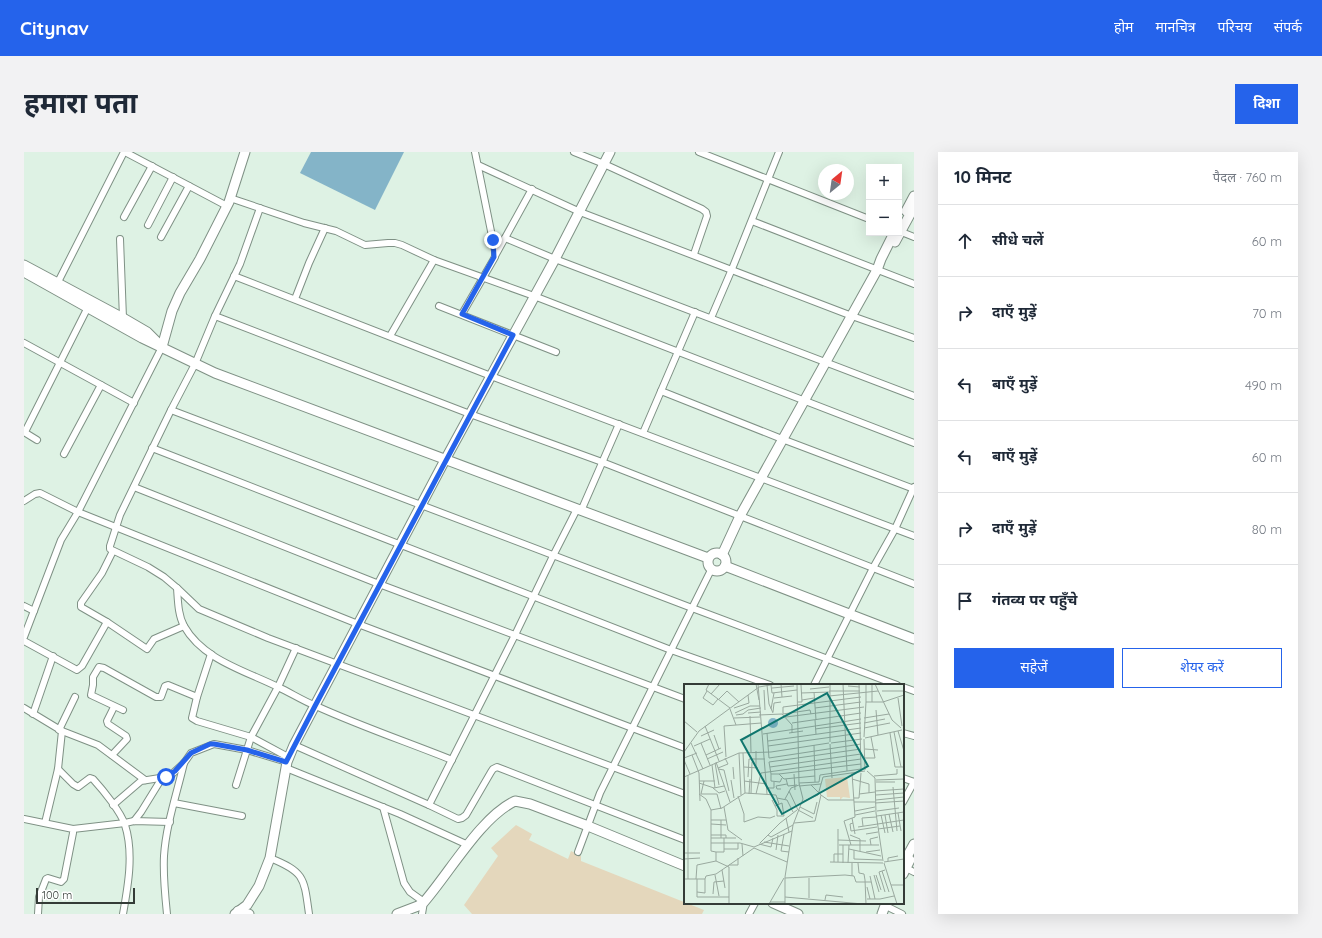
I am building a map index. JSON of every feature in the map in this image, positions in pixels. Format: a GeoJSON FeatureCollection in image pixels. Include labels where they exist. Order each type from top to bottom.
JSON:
{"type":"FeatureCollection","features":[{"type":"Feature","properties":{"kind":"street"},"geometry":{"type":"LineString","coordinates":[[56,286],[125,152],[189,186],[229,202],[260,208],[304,223],[325,228],[365,245],[395,243],[411,248],[434,260],[534,296],[914,444]]}},
{"type":"Feature","properties":{"kind":"street"},"geometry":{"type":"LineString","coordinates":[[24,637],[61,540],[78,512],[162,347],[172,312],[180,293],[200,259],[229,202],[245,152]]}},
{"type":"Feature","properties":{"kind":"street"},"geometry":{"type":"LineString","coordinates":[[475,152],[495,246],[494,257]]}},
{"type":"Feature","properties":{"kind":"street"},"geometry":{"type":"LineString","coordinates":[[574,152],[697,206],[706,212],[707,216],[694,254]]}},
{"type":"Feature","properties":{"kind":"street"},"geometry":{"type":"LineString","coordinates":[[606,165],[610,152]]}},
{"type":"Feature","properties":{"kind":"street"},"geometry":{"type":"LineString","coordinates":[[236,913],[246,905],[260,886],[270,858],[287,762],[294,746],[445,460],[555,259],[585,199],[616,152]]}},
{"type":"Feature","properties":{"kind":"street"},"geometry":{"type":"LineString","coordinates":[[699,152],[866,218]]}},
{"type":"Feature","properties":{"kind":"street"},"geometry":{"type":"LineString","coordinates":[[711,318],[779,152]]}},
{"type":"Feature","properties":{"kind":"street"},"geometry":{"type":"LineString","coordinates":[[478,165],[580,211],[852,316],[914,338]]}},
{"type":"Feature","properties":{"kind":"street"},"geometry":{"type":"LineString","coordinates":[[124,217],[152,166]]}},
{"type":"Feature","properties":{"kind":"street"},"geometry":{"type":"LineString","coordinates":[[148,225],[173,177]]}},
{"type":"Feature","properties":{"kind":"street"},"geometry":{"type":"LineString","coordinates":[[161,237],[189,186]]}},
{"type":"Feature","properties":{"kind":"street"},"geometry":{"type":"LineString","coordinates":[[462,314],[532,189]]}},
{"type":"Feature","properties":{"kind":"street"},"geometry":{"type":"LineString","coordinates":[[902,222],[914,196]]}},
{"type":"Feature","properties":{"kind":"street"},"geometry":{"type":"LineString","coordinates":[[902,224],[914,207]]}},
{"type":"Feature","properties":{"kind":"street"},"geometry":{"type":"LineString","coordinates":[[260,208],[240,264],[215,316],[195,364],[120,515],[110,549],[148,567],[164,577],[199,608],[296,648],[684,794]]}},
{"type":"Feature","properties":{"kind":"street"},"geometry":{"type":"LineString","coordinates":[[752,221],[914,284]]}},
{"type":"Feature","properties":{"kind":"street"},"geometry":{"type":"LineString","coordinates":[[295,299],[309,262],[325,228]]}},
{"type":"Feature","properties":{"kind":"street"},"geometry":{"type":"LineString","coordinates":[[902,232],[914,237]]}},
{"type":"Feature","properties":{"kind":"street"},"geometry":{"type":"LineString","coordinates":[[722,554],[761,477],[852,316],[894,236]]}},
{"type":"Feature","properties":{"kind":"street"},"geometry":{"type":"LineString","coordinates":[[505,238],[555,259],[914,396]]}},
{"type":"Feature","properties":{"kind":"street"},"geometry":{"type":"LineString","coordinates":[[120,239],[120,321]]}},
{"type":"Feature","properties":{"kind":"street"},"geometry":{"type":"LineString","coordinates":[[390,336],[434,260]]}},
{"type":"Feature","properties":{"kind":"street"},"geometry":{"type":"LineString","coordinates":[[24,265],[56,286],[120,321],[162,347],[215,374],[708,558]]}},
{"type":"Feature","properties":{"kind":"street"},"geometry":{"type":"LineString","coordinates":[[24,272],[56,286]]}},
{"type":"Feature","properties":{"kind":"street"},"geometry":{"type":"LineString","coordinates":[[234,276],[491,376],[914,536]]}},
{"type":"Feature","properties":{"kind":"street"},"geometry":{"type":"LineString","coordinates":[[37,440],[25,432],[90,305]]}},
{"type":"Feature","properties":{"kind":"street"},"geometry":{"type":"LineString","coordinates":[[439,306],[556,352]]}},
{"type":"Feature","properties":{"kind":"street"},"geometry":{"type":"LineString","coordinates":[[643,433],[695,312]]}},
{"type":"Feature","properties":{"kind":"street"},"geometry":{"type":"LineString","coordinates":[[215,316],[470,414],[602,462],[914,584]]}},
{"type":"Feature","properties":{"kind":"street"},"geometry":{"type":"LineString","coordinates":[[24,343],[134,403]]}},
{"type":"Feature","properties":{"kind":"street"},"geometry":{"type":"LineString","coordinates":[[64,454],[101,385]]}},
{"type":"Feature","properties":{"kind":"street"},"geometry":{"type":"LineString","coordinates":[[661,391],[782,439],[914,488],[895,529],[873,568],[815,684]]}},
{"type":"Feature","properties":{"kind":"street"},"geometry":{"type":"LineString","coordinates":[[171,410],[421,506],[894,684]]}},
{"type":"Feature","properties":{"kind":"street"},"geometry":{"type":"LineString","coordinates":[[429,805],[495,676],[553,556],[579,510],[619,424]]}},
{"type":"Feature","properties":{"kind":"street"},"geometry":{"type":"LineString","coordinates":[[152,448],[671,650],[767,684]]}},
{"type":"Feature","properties":{"kind":"street"},"geometry":{"type":"LineString","coordinates":[[134,487],[379,584],[684,699]]}},
{"type":"Feature","properties":{"kind":"street"},"geometry":{"type":"LineString","coordinates":[[24,501],[35,494],[40,493],[78,512],[358,624],[684,748]]}},
{"type":"Feature","properties":{"kind":"street"},"geometry":{"type":"LineString","coordinates":[[113,551],[102,573],[81,605],[83,609],[107,622],[147,649],[154,639],[184,626]]}},
{"type":"Feature","properties":{"kind":"street"},"geometry":{"type":"LineString","coordinates":[[711,570],[708,566],[708,558],[710,555],[714,553],[722,554]]}},
{"type":"Feature","properties":{"kind":"street"},"geometry":{"type":"LineString","coordinates":[[722,554],[725,558],[725,566]]}},
{"type":"Feature","properties":{"kind":"street"},"geometry":{"type":"LineString","coordinates":[[711,570],[719,571],[725,566]]}},
{"type":"Feature","properties":{"kind":"street"},"geometry":{"type":"LineString","coordinates":[[725,566],[914,639]]}},
{"type":"Feature","properties":{"kind":"street"},"geometry":{"type":"LineString","coordinates":[[578,852],[595,806],[613,767],[711,570]]}},
{"type":"Feature","properties":{"kind":"street"},"geometry":{"type":"LineString","coordinates":[[177,588],[178,606],[184,626],[199,644],[210,654],[315,706],[452,760]]}},
{"type":"Feature","properties":{"kind":"street"},"geometry":{"type":"LineString","coordinates":[[24,606],[34,611]]}},
{"type":"Feature","properties":{"kind":"street"},"geometry":{"type":"LineString","coordinates":[[24,641],[77,670],[80,668],[107,622]]}},
{"type":"Feature","properties":{"kind":"street"},"geometry":{"type":"LineString","coordinates":[[236,785],[251,738],[278,687],[296,648]]}},
{"type":"Feature","properties":{"kind":"street"},"geometry":{"type":"LineString","coordinates":[[210,654],[192,715],[194,720],[251,738],[287,762],[382,807],[468,845]]}},
{"type":"Feature","properties":{"kind":"street"},"geometry":{"type":"LineString","coordinates":[[33,714],[53,656]]}},
{"type":"Feature","properties":{"kind":"street"},"geometry":{"type":"LineString","coordinates":[[123,710],[91,695],[93,688],[93,677],[99,667],[104,668],[156,697],[161,696],[168,685],[197,697]]}},
{"type":"Feature","properties":{"kind":"street"},"geometry":{"type":"LineString","coordinates":[[904,687],[914,691]]}},
{"type":"Feature","properties":{"kind":"street"},"geometry":{"type":"LineString","coordinates":[[46,823],[58,768],[61,731],[75,697]]}},
{"type":"Feature","properties":{"kind":"street"},"geometry":{"type":"LineString","coordinates":[[112,755],[127,739],[126,736],[108,724],[107,721],[114,706]]}},
{"type":"Feature","properties":{"kind":"street"},"geometry":{"type":"LineString","coordinates":[[24,708],[61,731],[92,742],[145,780]]}},
{"type":"Feature","properties":{"kind":"street"},"geometry":{"type":"LineString","coordinates":[[904,732],[914,736]]}},
{"type":"Feature","properties":{"kind":"street"},"geometry":{"type":"LineString","coordinates":[[113,805],[141,781],[171,775],[184,763],[191,753],[210,744],[247,750],[287,762]]}},
{"type":"Feature","properties":{"kind":"street"},"geometry":{"type":"LineString","coordinates":[[294,746],[429,805],[453,818],[458,819],[466,815],[491,772],[497,767],[684,840]]}},
{"type":"Feature","properties":{"kind":"street"},"geometry":{"type":"LineString","coordinates":[[167,914],[163,869],[166,842],[184,763]]}},
{"type":"Feature","properties":{"kind":"street"},"geometry":{"type":"LineString","coordinates":[[58,768],[73,784],[78,787],[90,778],[94,779],[125,823],[129,846],[129,863],[128,882],[123,914]]}},
{"type":"Feature","properties":{"kind":"street"},"geometry":{"type":"LineString","coordinates":[[134,821],[162,778]]}},
{"type":"Feature","properties":{"kind":"street"},"geometry":{"type":"LineString","coordinates":[[904,778],[914,782],[904,800]]}},
{"type":"Feature","properties":{"kind":"street"},"geometry":{"type":"LineString","coordinates":[[397,914],[418,906],[424,902],[479,832],[505,806],[515,800],[530,804],[588,826],[684,866]]}},
{"type":"Feature","properties":{"kind":"street"},"geometry":{"type":"LineString","coordinates":[[174,803],[242,816]]}},
{"type":"Feature","properties":{"kind":"street"},"geometry":{"type":"LineString","coordinates":[[382,807],[404,883],[410,892],[424,902]]}},
{"type":"Feature","properties":{"kind":"street"},"geometry":{"type":"LineString","coordinates":[[24,819],[73,829],[134,821],[170,822]]}},
{"type":"Feature","properties":{"kind":"street"},"geometry":{"type":"LineString","coordinates":[[38,914],[39,897],[46,879],[48,878],[61,882],[64,879],[73,829]]}},
{"type":"Feature","properties":{"kind":"street"},"geometry":{"type":"LineString","coordinates":[[907,869],[914,844]]}},
{"type":"Feature","properties":{"kind":"street"},"geometry":{"type":"LineString","coordinates":[[907,869],[914,853]]}},
{"type":"Feature","properties":{"kind":"street"},"geometry":{"type":"LineString","coordinates":[[270,858],[292,868],[302,878],[305,887],[309,914]]}},
{"type":"Feature","properties":{"kind":"street"},"geometry":{"type":"LineString","coordinates":[[422,914],[424,902]]}},
{"type":"Feature","properties":{"kind":"street"},"geometry":{"type":"LineString","coordinates":[[749,914],[754,904]]}},
{"type":"Feature","properties":{"kind":"street"},"geometry":{"type":"LineString","coordinates":[[775,904],[798,914]]}},
{"type":"Feature","properties":{"kind":"street"},"geometry":{"type":"LineString","coordinates":[[882,914],[888,907],[902,914]]}},
{"type":"Feature","properties":{"kind":"street"},"geometry":{"type":"LineString","coordinates":[[236,913],[249,914]]}},
{"type":"Feature","properties":{"kind":"shaded area"},"geometry":{"type":"Polygon","coordinates":[[[516,825],[532,834],[529,840],[568,859],[571,851],[581,856],[581,861],[684,902],[684,904],[689,904],[704,910],[702,914],[472,914],[464,905],[498,856],[491,848],[516,825]]]}},
{"type":"Feature","properties":{"kind":"water"},"geometry":{"type":"Polygon","coordinates":[[[311,152],[404,152],[375,210],[300,173],[311,152]]]}},
{"type":"Feature","properties":{"kind":"route"},"geometry":{"type":"LineString","coordinates":[[166,777],[171,775],[184,763],[191,753],[210,744],[247,750],[286,762],[445,460],[513,335],[462,314],[494,257],[495,246],[493,240]]}}]}
